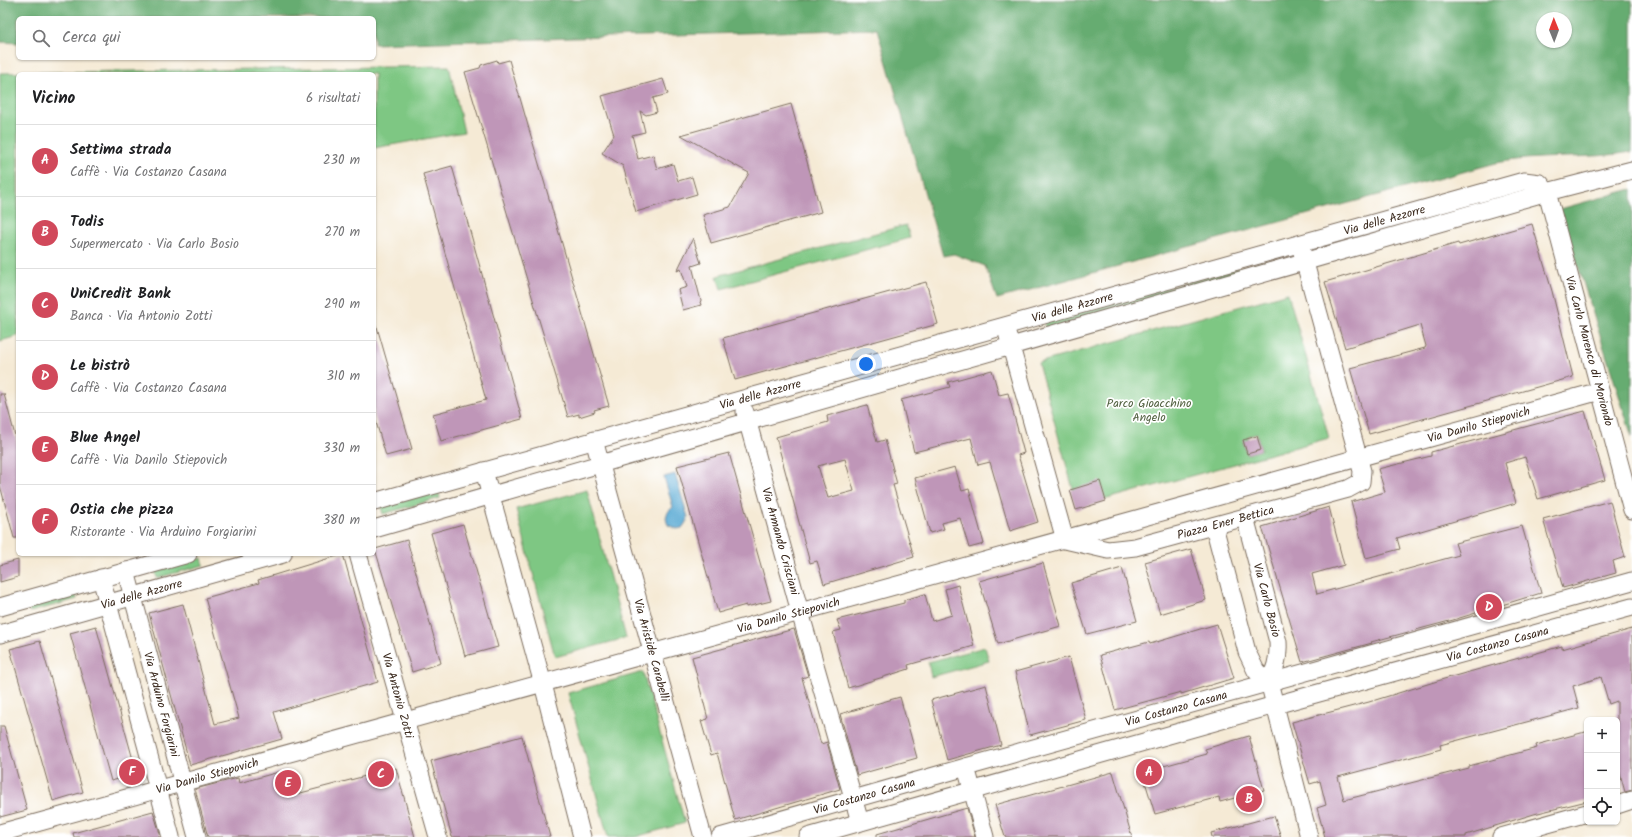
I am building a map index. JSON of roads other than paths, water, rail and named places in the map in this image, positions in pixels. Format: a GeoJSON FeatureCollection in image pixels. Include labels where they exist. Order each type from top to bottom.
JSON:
{"type":"FeatureCollection","features":[{"type":"Feature","properties":{"kind":"street","name":"Via delle Azzorre"},"geometry":{"type":"LineString","coordinates":[[376,527],[1547,192],[1632,170]]}},
{"type":"Feature","properties":{"kind":"street","name":"Via delle Azzorre"},"geometry":{"type":"LineString","coordinates":[[376,501],[1520,181],[1540,183],[1547,192]]}},
{"type":"Feature","properties":{"kind":"street","name":"Via Carlo Marenco di Moriondo"},"geometry":{"type":"LineString","coordinates":[[1547,192],[1632,510]]}},
{"type":"Feature","properties":{"kind":"street","name":"Piazza Ener Bettica"},"geometry":{"type":"LineString","coordinates":[[1064,540],[1101,549],[1125,549],[1354,487],[1361,482],[1363,475],[1300,243]]}},
{"type":"Feature","properties":{"kind":"street"},"geometry":{"type":"LineString","coordinates":[[1006,325],[1064,540],[1358,459]]}},
{"type":"Feature","properties":{"kind":"street","name":"Via Danilo Stiepovich"},"geometry":{"type":"LineString","coordinates":[[1358,459],[1600,391]]}},
{"type":"Feature","properties":{"kind":"street","name":"Via Armando Crisciani"},"geometry":{"type":"LineString","coordinates":[[742,399],[800,612],[860,822]]}},
{"type":"Feature","properties":{"kind":"street"},"geometry":{"type":"LineString","coordinates":[[594,440],[601,464]]}},
{"type":"Feature","properties":{"kind":"street","name":"Via Aristide Carabelli"},"geometry":{"type":"LineString","coordinates":[[601,464],[703,837]]}},
{"type":"Feature","properties":{"kind":"street"},"geometry":{"type":"LineString","coordinates":[[484,471],[582,837]]}},
{"type":"Feature","properties":{"kind":"street","name":"Via Carlo Bosio"},"geometry":{"type":"LineString","coordinates":[[1245,517],[1278,642],[1277,665],[1269,682]]}},
{"type":"Feature","properties":{"kind":"street"},"geometry":{"type":"LineString","coordinates":[[1214,526],[1247,652],[1256,671],[1269,682],[1309,837]]}},
{"type":"Feature","properties":{"kind":"street","name":"Via Danilo Stiepovich"},"geometry":{"type":"LineString","coordinates":[[0,833],[1064,540]]}},
{"type":"Feature","properties":{"kind":"street"},"geometry":{"type":"LineString","coordinates":[[0,607],[181,556]]}},
{"type":"Feature","properties":{"kind":"street","name":"Via delle Azzorre"},"geometry":{"type":"LineString","coordinates":[[0,634],[276,556]]}},
{"type":"Feature","properties":{"kind":"street","name":"Via Antonio Zotti"},"geometry":{"type":"LineString","coordinates":[[359,556],[438,837]]}},
{"type":"Feature","properties":{"kind":"street","name":"Via Arduino Forgiarini"},"geometry":{"type":"LineString","coordinates":[[126,571],[197,837]]}},
{"type":"Feature","properties":{"kind":"street"},"geometry":{"type":"LineString","coordinates":[[101,578],[171,837]]}},
{"type":"Feature","properties":{"kind":"street","name":"Via Costanzo Casana"},"geometry":{"type":"LineString","coordinates":[[720,837],[966,766],[1632,581]]}},
{"type":"Feature","properties":{"kind":"street","name":"Via Costanzo Casana"},"geometry":{"type":"LineString","coordinates":[[808,837],[1275,705],[1632,607]]}},
{"type":"Feature","properties":{"kind":"street"},"geometry":{"type":"LineString","coordinates":[[966,766],[985,837]]}},
{"type":"Feature","properties":{"kind":"street"},"geometry":{"type":"LineString","coordinates":[[1620,803],[1632,800]]}},
{"type":"Feature","properties":{"kind":"street"},"geometry":{"type":"LineString","coordinates":[[1502,837],[1584,814]]}},
{"type":"Feature","properties":{"kind":"water"},"geometry":{"type":"Polygon","coordinates":[[[675,474],[688,517],[682,528],[677,529],[668,525],[666,519],[667,514],[673,507],[664,477],[675,474]]]}},
{"type":"Feature","properties":{"kind":"place","name":"Le bistrò"},"geometry":{"type":"Point","coordinates":[1489,607]}},
{"type":"Feature","properties":{"kind":"place","name":"Ostia che pizza"},"geometry":{"type":"Point","coordinates":[132,772]}},
{"type":"Feature","properties":{"kind":"place","name":"Settima strada"},"geometry":{"type":"Point","coordinates":[1149,772]}},
{"type":"Feature","properties":{"kind":"place","name":"UniCredit Bank"},"geometry":{"type":"Point","coordinates":[381,774]}},
{"type":"Feature","properties":{"kind":"place","name":"Blue Angel"},"geometry":{"type":"Point","coordinates":[288,783]}},
{"type":"Feature","properties":{"kind":"place","name":"Todis"},"geometry":{"type":"Point","coordinates":[1249,799]}},
{"type":"Feature","properties":{"kind":"park label","name":"Parco Gioacchino Angelo"},"geometry":{"type":"Point","coordinates":[1149,410]}}]}
